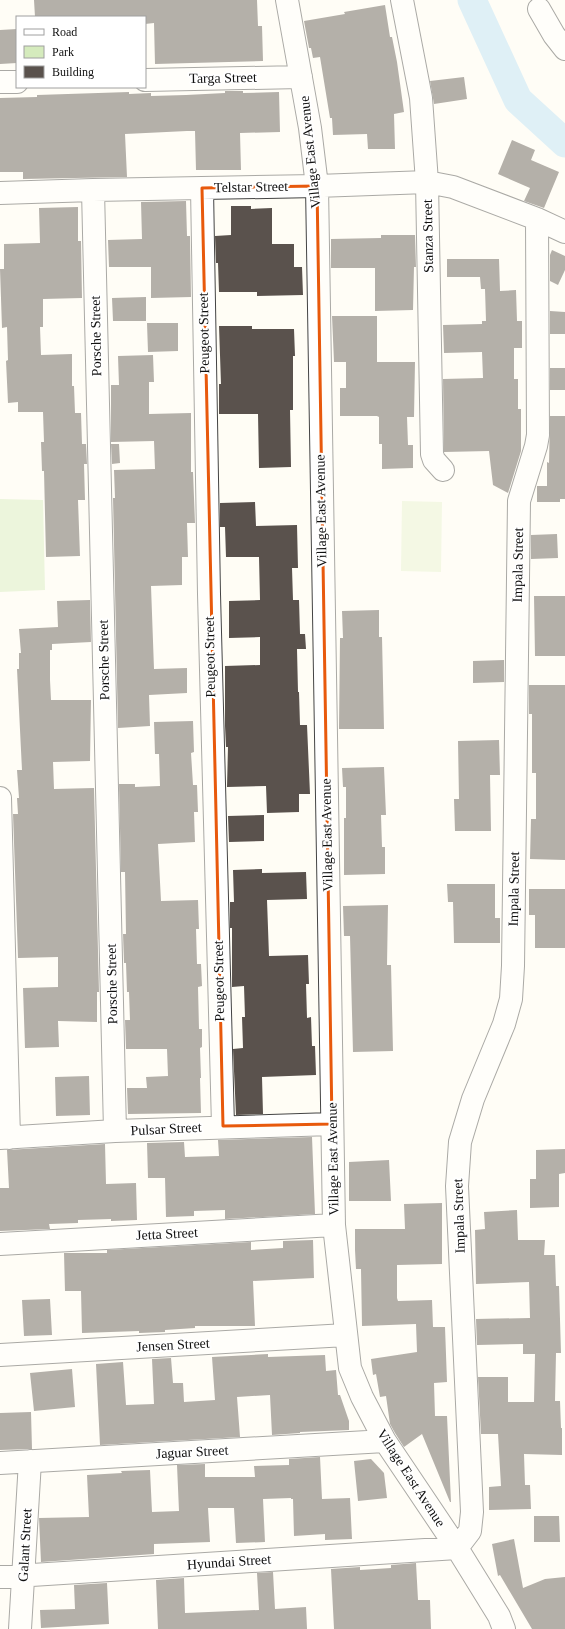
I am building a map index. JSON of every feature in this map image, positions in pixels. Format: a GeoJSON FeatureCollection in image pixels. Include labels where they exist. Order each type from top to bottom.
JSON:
{"type":"FeatureCollection","features":[{"type":"Feature","properties":{"kind":"street","name":"Village East Avenue"},"geometry":{"type":"LineString","coordinates":[[287,0],[310,128],[316,186],[334,1225],[350,1368],[362,1397],[385,1441],[457,1548],[499,1616],[504,1629]]}},
{"type":"Feature","properties":{"kind":"street","name":"Stanza Street"},"geometry":{"type":"LineString","coordinates":[[402,0],[421,98],[427,182],[432,454],[434,460],[443,470]]}},
{"type":"Feature","properties":{"kind":"street"},"geometry":{"type":"LineString","coordinates":[[539,9],[554,35],[565,49]]}},
{"type":"Feature","properties":{"kind":"street","name":"Targa Street"},"geometry":{"type":"LineString","coordinates":[[146,80],[301,77]]}},
{"type":"Feature","properties":{"kind":"street"},"geometry":{"type":"LineString","coordinates":[[0,82],[16,82]]}},
{"type":"Feature","properties":{"kind":"street","name":"Telstar Street"},"geometry":{"type":"LineString","coordinates":[[0,193],[427,182],[453,187],[537,219],[565,232]]}},
{"type":"Feature","properties":{"kind":"street","name":"Peugeot Street"},"geometry":{"type":"LineString","coordinates":[[202,188],[209,594],[223,1126]]}},
{"type":"Feature","properties":{"kind":"street","name":"Porsche Street"},"geometry":{"type":"LineString","coordinates":[[93,190],[115,1131]]}},
{"type":"Feature","properties":{"kind":"street","name":"Impala Street"},"geometry":{"type":"LineString","coordinates":[[457,1548],[470,1531],[472,1512],[457,1186],[460,1142],[473,1100],[504,1024],[511,999],[513,966],[519,501],[538,435],[537,219]]}},
{"type":"Feature","properties":{"kind":"street"},"geometry":{"type":"LineString","coordinates":[[0,798],[5,1138]]}},
{"type":"Feature","properties":{"kind":"street","name":"Pulsar Street"},"geometry":{"type":"LineString","coordinates":[[5,1138],[223,1126],[332,1124]]}},
{"type":"Feature","properties":{"kind":"street","name":"Jetta Street"},"geometry":{"type":"LineString","coordinates":[[0,1244],[334,1225]]}},
{"type":"Feature","properties":{"kind":"street","name":"Jensen Street"},"geometry":{"type":"LineString","coordinates":[[0,1355],[346,1335]]}},
{"type":"Feature","properties":{"kind":"street","name":"Jaguar Street"},"geometry":{"type":"LineString","coordinates":[[0,1464],[30,1461],[385,1441]]}},
{"type":"Feature","properties":{"kind":"street","name":"Galant Street"},"geometry":{"type":"LineString","coordinates":[[20,1629],[30,1461]]}},
{"type":"Feature","properties":{"kind":"street","name":"Hyundai Street"},"geometry":{"type":"LineString","coordinates":[[0,1577],[457,1548]]}},
{"type":"Feature","properties":{"kind":"highlighted area"},"geometry":{"type":"Polygon","coordinates":[[[317,186],[332,1124],[223,1126],[202,188],[317,186]]]}},
{"type":"Feature","properties":{"kind":"green space"},"geometry":{"type":"Polygon","coordinates":[[[0,499],[43,500],[45,590],[0,592],[0,499]]]}},
{"type":"Feature","properties":{"kind":"green space"},"geometry":{"type":"Polygon","coordinates":[[[402,501],[442,502],[441,572],[401,571],[402,501]]]}},
{"type":"Feature","properties":{"kind":"building"},"geometry":{"type":"Polygon","coordinates":[[[34,0],[257,0],[258,26],[262,26],[263,61],[155,64],[154,23],[146,24],[146,16],[35,16],[34,0]]]}},
{"type":"Feature","properties":{"kind":"building"},"geometry":{"type":"Polygon","coordinates":[[[385,5],[390,37],[392,37],[397,62],[404,112],[394,114],[395,149],[368,149],[367,134],[333,135],[332,118],[330,118],[320,57],[313,58],[311,48],[309,48],[304,21],[385,5]]]}},
{"type":"Feature","properties":{"kind":"building"},"geometry":{"type":"Polygon","coordinates":[[[16,29],[16,63],[0,64],[0,30],[16,29]]]}},
{"type":"Feature","properties":{"kind":"building"},"geometry":{"type":"Polygon","coordinates":[[[464,77],[467,99],[434,104],[430,81],[464,77]]]}},
{"type":"Feature","properties":{"kind":"building"},"geometry":{"type":"Polygon","coordinates":[[[225,91],[243,91],[243,93],[279,92],[280,132],[240,133],[241,170],[196,170],[195,131],[187,131],[125,134],[127,177],[23,179],[23,172],[0,172],[0,98],[37,97],[37,95],[129,92],[129,94],[151,93],[151,96],[186,95],[225,93],[225,91]]]}},
{"type":"Feature","properties":{"kind":"building"},"geometry":{"type":"Polygon","coordinates":[[[512,140],[535,150],[531,160],[559,172],[544,208],[524,201],[530,188],[498,174],[512,140]]]}},
{"type":"Feature","properties":{"kind":"building"},"geometry":{"type":"Polygon","coordinates":[[[186,201],[187,236],[190,236],[191,297],[151,298],[151,267],[109,267],[108,240],[142,239],[141,202],[186,201]]]}},
{"type":"Feature","properties":{"kind":"building"},"geometry":{"type":"Polygon","coordinates":[[[231,206],[251,206],[251,209],[272,208],[272,244],[294,244],[294,267],[302,267],[303,295],[257,296],[257,292],[219,292],[215,236],[231,235],[231,206]]]}},
{"type":"Feature","properties":{"kind":"building"},"geometry":{"type":"Polygon","coordinates":[[[78,207],[78,241],[81,241],[82,298],[43,299],[43,327],[40,327],[41,355],[72,354],[72,386],[74,386],[75,413],[81,413],[82,444],[86,444],[87,464],[84,464],[85,500],[78,500],[80,556],[46,557],[44,471],[42,471],[41,442],[44,442],[43,412],[18,412],[18,402],[8,403],[6,361],[8,360],[7,327],[2,328],[0,269],[4,269],[4,244],[40,243],[39,208],[78,207]]]}},
{"type":"Feature","properties":{"kind":"building"},"geometry":{"type":"Polygon","coordinates":[[[381,235],[415,235],[416,267],[414,267],[413,310],[375,311],[375,268],[331,268],[331,239],[381,238],[381,235]]]}},
{"type":"Feature","properties":{"kind":"building"},"geometry":{"type":"Polygon","coordinates":[[[552,250],[565,256],[565,270],[558,285],[550,281],[550,255],[552,250]]]}},
{"type":"Feature","properties":{"kind":"building"},"geometry":{"type":"Polygon","coordinates":[[[447,259],[499,259],[500,291],[516,290],[517,321],[522,321],[522,348],[514,348],[514,379],[518,379],[518,409],[521,409],[521,451],[508,493],[493,485],[489,451],[444,452],[443,379],[483,378],[482,352],[444,353],[443,325],[482,324],[482,321],[486,321],[485,289],[481,289],[480,277],[447,277],[447,259]]]}},
{"type":"Feature","properties":{"kind":"building"},"geometry":{"type":"Polygon","coordinates":[[[146,297],[146,321],[113,321],[112,298],[146,297]]]}},
{"type":"Feature","properties":{"kind":"building"},"geometry":{"type":"Polygon","coordinates":[[[550,311],[565,312],[565,334],[550,334],[550,311]]]}},
{"type":"Feature","properties":{"kind":"building"},"geometry":{"type":"Polygon","coordinates":[[[332,316],[377,316],[377,362],[415,362],[414,417],[407,417],[408,445],[413,445],[413,468],[382,469],[382,444],[379,444],[379,417],[340,416],[340,388],[346,388],[346,362],[334,362],[332,316]]]}},
{"type":"Feature","properties":{"kind":"building"},"geometry":{"type":"Polygon","coordinates":[[[147,323],[178,323],[178,351],[148,352],[147,323]]]}},
{"type":"Feature","properties":{"kind":"building"},"geometry":{"type":"Polygon","coordinates":[[[219,326],[252,326],[252,329],[294,329],[295,356],[293,356],[293,410],[290,410],[291,467],[259,468],[258,414],[219,414],[219,384],[221,384],[219,326]]]}},
{"type":"Feature","properties":{"kind":"building"},"geometry":{"type":"Polygon","coordinates":[[[153,355],[154,382],[149,382],[149,414],[191,413],[191,472],[193,472],[195,523],[187,523],[188,557],[182,557],[182,585],[151,586],[154,669],[187,668],[187,693],[149,695],[150,726],[118,728],[113,498],[115,498],[114,470],[155,469],[154,441],[111,442],[111,385],[119,385],[118,356],[153,355]]]}},
{"type":"Feature","properties":{"kind":"building"},"geometry":{"type":"Polygon","coordinates":[[[550,368],[565,368],[565,390],[550,390],[550,368]]]}},
{"type":"Feature","properties":{"kind":"building"},"geometry":{"type":"Polygon","coordinates":[[[550,416],[565,416],[565,499],[560,499],[560,502],[537,502],[537,486],[547,486],[550,416]]]}},
{"type":"Feature","properties":{"kind":"building"},"geometry":{"type":"Polygon","coordinates":[[[111,444],[119,444],[120,463],[112,464],[111,444]]]}},
{"type":"Feature","properties":{"kind":"building"},"geometry":{"type":"Polygon","coordinates":[[[255,502],[256,526],[297,525],[298,568],[292,568],[293,600],[299,600],[300,634],[305,634],[306,649],[297,649],[298,692],[300,725],[307,725],[310,794],[299,794],[299,812],[267,813],[266,786],[227,787],[228,747],[226,747],[225,726],[225,666],[260,665],[260,637],[229,638],[229,601],[260,600],[259,557],[226,557],[225,527],[220,527],[220,503],[255,502]]]}},
{"type":"Feature","properties":{"kind":"building"},"geometry":{"type":"Polygon","coordinates":[[[557,534],[558,558],[531,559],[531,535],[557,534]]]}},
{"type":"Feature","properties":{"kind":"building"},"geometry":{"type":"Polygon","coordinates":[[[534,596],[565,596],[565,656],[535,656],[534,596]]]}},
{"type":"Feature","properties":{"kind":"building"},"geometry":{"type":"Polygon","coordinates":[[[90,600],[91,642],[52,644],[52,650],[50,650],[50,680],[51,700],[91,700],[90,761],[53,762],[54,789],[94,788],[99,992],[97,992],[97,1022],[58,1021],[59,1047],[25,1048],[23,988],[58,987],[58,957],[18,958],[13,814],[18,814],[17,798],[19,798],[17,770],[22,770],[17,669],[19,669],[19,653],[21,653],[19,629],[58,627],[57,601],[90,600]]]}},
{"type":"Feature","properties":{"kind":"building"},"geometry":{"type":"Polygon","coordinates":[[[379,610],[379,637],[382,637],[384,729],[339,729],[340,638],[343,638],[342,611],[379,610]]]}},
{"type":"Feature","properties":{"kind":"building"},"geometry":{"type":"Polygon","coordinates":[[[504,660],[504,682],[473,683],[473,661],[504,660]]]}},
{"type":"Feature","properties":{"kind":"building"},"geometry":{"type":"Polygon","coordinates":[[[529,685],[565,685],[565,860],[530,859],[531,819],[536,819],[536,773],[532,773],[532,714],[529,714],[529,685]]]}},
{"type":"Feature","properties":{"kind":"building"},"geometry":{"type":"Polygon","coordinates":[[[193,721],[194,752],[191,753],[193,785],[197,785],[198,812],[194,812],[195,842],[158,844],[161,901],[198,900],[199,929],[196,929],[197,964],[201,964],[202,986],[198,987],[199,1029],[202,1029],[202,1047],[200,1048],[201,1113],[128,1114],[127,1088],[147,1088],[146,1077],[168,1076],[167,1049],[126,1049],[125,1020],[130,1020],[126,963],[124,963],[123,934],[126,934],[125,872],[121,872],[119,784],[135,784],[135,787],[160,786],[159,754],[155,754],[154,722],[193,721]]]}},
{"type":"Feature","properties":{"kind":"building"},"geometry":{"type":"Polygon","coordinates":[[[499,740],[500,775],[490,775],[491,831],[455,831],[454,799],[459,799],[458,741],[499,740]]]}},
{"type":"Feature","properties":{"kind":"building"},"geometry":{"type":"Polygon","coordinates":[[[384,767],[386,815],[381,815],[382,847],[385,847],[385,874],[344,875],[344,818],[346,818],[346,787],[343,787],[342,768],[384,767]]]}},
{"type":"Feature","properties":{"kind":"building"},"geometry":{"type":"Polygon","coordinates":[[[264,815],[264,841],[229,842],[228,816],[264,815]]]}},
{"type":"Feature","properties":{"kind":"building"},"geometry":{"type":"Polygon","coordinates":[[[262,869],[262,873],[306,872],[307,899],[267,900],[269,956],[308,955],[309,984],[306,984],[307,1018],[311,1017],[312,1046],[315,1046],[316,1075],[262,1077],[263,1114],[236,1115],[233,1049],[243,1048],[242,1017],[245,1017],[244,986],[232,987],[232,928],[230,928],[230,902],[234,902],[233,870],[262,869]]]}},
{"type":"Feature","properties":{"kind":"building"},"geometry":{"type":"Polygon","coordinates":[[[447,884],[495,884],[495,918],[500,918],[500,943],[454,943],[453,902],[448,902],[447,884]]]}},
{"type":"Feature","properties":{"kind":"building"},"geometry":{"type":"Polygon","coordinates":[[[529,889],[565,889],[565,948],[535,948],[535,915],[529,915],[529,889]]]}},
{"type":"Feature","properties":{"kind":"building"},"geometry":{"type":"Polygon","coordinates":[[[388,905],[387,965],[391,965],[393,1051],[353,1052],[350,936],[344,936],[343,906],[388,905]]]}},
{"type":"Feature","properties":{"kind":"building"},"geometry":{"type":"Polygon","coordinates":[[[89,1076],[90,1115],[56,1116],[55,1077],[89,1076]]]}},
{"type":"Feature","properties":{"kind":"building"},"geometry":{"type":"Polygon","coordinates":[[[312,1137],[315,1214],[225,1219],[225,1210],[194,1211],[194,1216],[166,1217],[165,1178],[148,1178],[147,1143],[184,1142],[185,1157],[219,1156],[218,1140],[312,1137]]]}},
{"type":"Feature","properties":{"kind":"building"},"geometry":{"type":"Polygon","coordinates":[[[105,1144],[106,1184],[136,1183],[137,1220],[78,1220],[78,1223],[49,1224],[50,1229],[0,1231],[0,1188],[9,1188],[7,1150],[105,1144]]]}},
{"type":"Feature","properties":{"kind":"building"},"geometry":{"type":"Polygon","coordinates":[[[565,1149],[565,1173],[559,1174],[559,1207],[530,1208],[530,1179],[536,1179],[536,1150],[565,1149]]]}},
{"type":"Feature","properties":{"kind":"building"},"geometry":{"type":"Polygon","coordinates":[[[389,1160],[391,1201],[349,1201],[349,1162],[389,1160]]]}},
{"type":"Feature","properties":{"kind":"building"},"geometry":{"type":"Polygon","coordinates":[[[442,1203],[442,1264],[397,1265],[397,1298],[398,1301],[432,1300],[433,1327],[445,1327],[447,1382],[434,1383],[435,1416],[447,1416],[451,1502],[422,1434],[404,1447],[395,1433],[390,1424],[386,1396],[380,1397],[376,1374],[373,1375],[371,1359],[417,1352],[416,1324],[362,1326],[361,1269],[356,1269],[355,1250],[355,1229],[405,1229],[404,1204],[442,1203]]]}},
{"type":"Feature","properties":{"kind":"building"},"geometry":{"type":"Polygon","coordinates":[[[517,1210],[518,1240],[545,1240],[544,1255],[555,1255],[556,1286],[559,1286],[561,1353],[556,1353],[555,1401],[560,1401],[562,1455],[524,1454],[525,1485],[530,1485],[531,1509],[489,1510],[489,1487],[501,1486],[498,1434],[481,1434],[478,1377],[508,1377],[508,1402],[534,1402],[535,1354],[523,1354],[523,1344],[477,1345],[476,1319],[530,1318],[529,1282],[476,1284],[475,1230],[485,1229],[484,1212],[517,1210]]]}},
{"type":"Feature","properties":{"kind":"building"},"geometry":{"type":"Polygon","coordinates":[[[313,1240],[314,1278],[253,1281],[255,1326],[195,1326],[195,1328],[165,1330],[165,1332],[139,1333],[139,1331],[82,1333],[81,1291],[65,1291],[64,1253],[107,1253],[107,1250],[251,1242],[251,1250],[283,1248],[283,1241],[313,1240]]]}},
{"type":"Feature","properties":{"kind":"building"},"geometry":{"type":"Polygon","coordinates":[[[50,1299],[52,1335],[24,1336],[22,1300],[50,1299]]]}},
{"type":"Feature","properties":{"kind":"building"},"geometry":{"type":"Polygon","coordinates":[[[268,1354],[268,1357],[325,1355],[326,1371],[336,1370],[338,1395],[340,1395],[349,1421],[349,1430],[272,1435],[270,1395],[237,1397],[240,1437],[100,1445],[96,1364],[123,1362],[126,1405],[154,1404],[152,1359],[171,1358],[173,1383],[183,1383],[184,1402],[215,1400],[212,1357],[268,1354]]]}},
{"type":"Feature","properties":{"kind":"building"},"geometry":{"type":"Polygon","coordinates":[[[72,1369],[75,1407],[34,1411],[30,1373],[72,1369]]]}},
{"type":"Feature","properties":{"kind":"building"},"geometry":{"type":"Polygon","coordinates":[[[31,1412],[32,1449],[0,1450],[0,1413],[31,1412]]]}},
{"type":"Feature","properties":{"kind":"building"},"geometry":{"type":"Polygon","coordinates":[[[320,1457],[322,1499],[350,1498],[352,1539],[325,1540],[325,1534],[294,1536],[293,1499],[263,1499],[265,1542],[236,1543],[234,1508],[208,1508],[210,1542],[154,1544],[154,1554],[41,1562],[39,1518],[89,1517],[87,1475],[122,1473],[121,1471],[150,1470],[152,1512],[179,1511],[177,1465],[205,1464],[205,1477],[255,1477],[254,1466],[289,1465],[289,1459],[320,1457]]]}},
{"type":"Feature","properties":{"kind":"building"},"geometry":{"type":"Polygon","coordinates":[[[371,1459],[384,1473],[387,1498],[358,1501],[354,1461],[371,1459]]]}},
{"type":"Feature","properties":{"kind":"building"},"geometry":{"type":"Polygon","coordinates":[[[534,1516],[559,1516],[560,1542],[534,1542],[534,1516]]]}},
{"type":"Feature","properties":{"kind":"building"},"geometry":{"type":"Polygon","coordinates":[[[514,1539],[523,1588],[545,1579],[565,1577],[565,1629],[532,1629],[500,1575],[498,1576],[492,1544],[514,1539]]]}},
{"type":"Feature","properties":{"kind":"building"},"geometry":{"type":"Polygon","coordinates":[[[416,1563],[418,1600],[430,1600],[431,1629],[334,1629],[331,1569],[360,1567],[360,1570],[391,1568],[391,1565],[416,1563]]]}},
{"type":"Feature","properties":{"kind":"building"},"geometry":{"type":"Polygon","coordinates":[[[273,1572],[275,1609],[306,1607],[307,1629],[158,1629],[156,1580],[184,1578],[185,1613],[259,1610],[257,1573],[273,1572]]]}},
{"type":"Feature","properties":{"kind":"building"},"geometry":{"type":"Polygon","coordinates":[[[107,1583],[109,1624],[41,1628],[40,1610],[75,1609],[74,1585],[107,1583]]]}},
{"type":"Feature","properties":{"kind":"waterway"},"geometry":{"type":"LineString","coordinates":[[472,0],[518,100],[565,143]]}}]}
